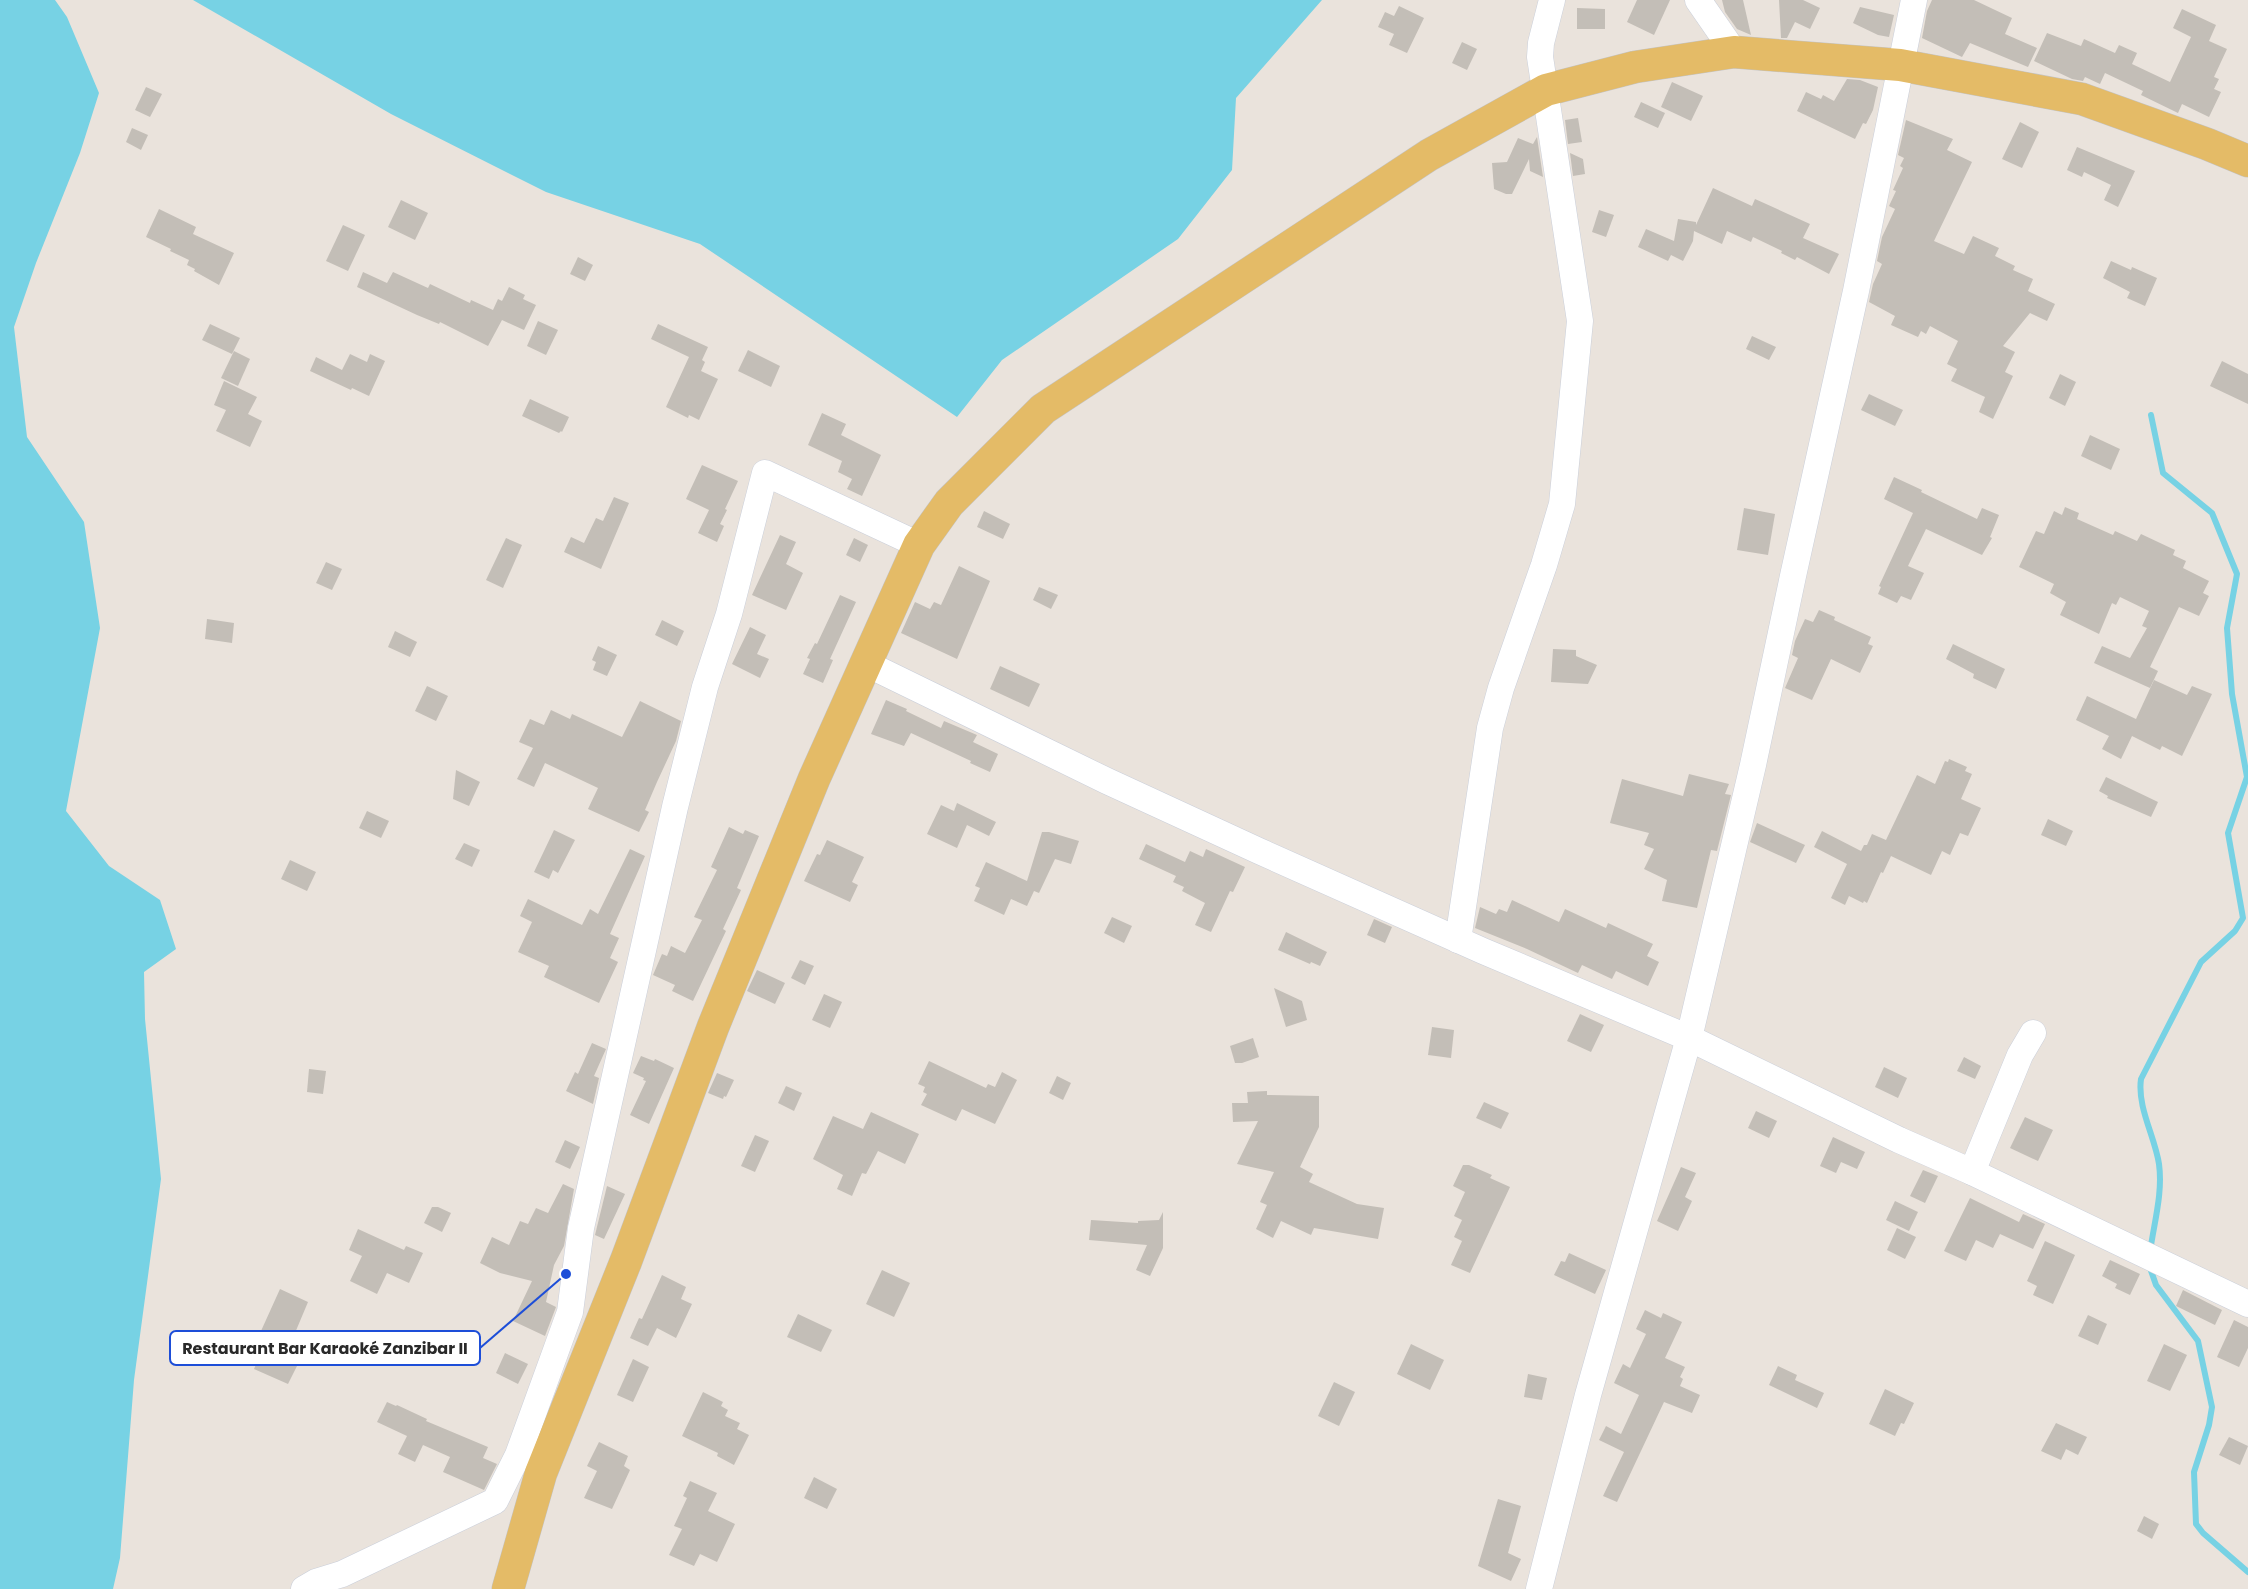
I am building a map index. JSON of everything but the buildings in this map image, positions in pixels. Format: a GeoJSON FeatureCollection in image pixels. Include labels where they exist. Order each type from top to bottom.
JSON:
{"type":"FeatureCollection","features":[{"type":"Feature","properties":{"kind":"main road"},"geometry":{"type":"LineString","coordinates":[[508,1589],[540,1473],[611,1298],[713,1027],[814,779],[919,545],[949,503],[1043,410],[1429,155],[1546,90],[1635,67],[1734,52],[1900,65],[2082,99],[2248,161]]}},
{"type":"Feature","properties":{"kind":"street"},"geometry":{"type":"LineString","coordinates":[[1458,940],[1490,728],[1562,504],[1580,315],[1540,49],[1552,0]]}},
{"type":"Feature","properties":{"kind":"street"},"geometry":{"type":"LineString","coordinates":[[1698,0],[1734,52]]}},
{"type":"Feature","properties":{"kind":"street"},"geometry":{"type":"LineString","coordinates":[[1539,1589],[1588,1395],[1689,1038],[1753,765],[1856,291],[1914,0]]}},
{"type":"Feature","properties":{"kind":"street"},"geometry":{"type":"LineString","coordinates":[[304,1589],[316,1582],[342,1574],[495,1501],[518,1455],[569,1316],[581,1228],[675,807],[705,687],[729,614],[765,473],[919,545]]}},
{"type":"Feature","properties":{"kind":"street"},"geometry":{"type":"LineString","coordinates":[[867,664],[1107,781],[1458,940],[1689,1038],[1899,1140],[1972,1172],[2248,1304]]}},
{"type":"Feature","properties":{"kind":"street"},"geometry":{"type":"LineString","coordinates":[[1972,1172],[2020,1054],[2033,1033]]}},
{"type":"Feature","properties":{"kind":"street"},"geometry":{"type":"LineString","coordinates":[[575,1278],[611,1298]]}},
{"type":"Feature","properties":{"kind":"street"},"geometry":{"type":"LineString","coordinates":[[518,1455],[578,1360],[590,1347]]}},
{"type":"Feature","properties":{"kind":"street"},"geometry":{"type":"LineString","coordinates":[[497,1498],[504,1498],[509,1503],[521,1544]]}},
{"type":"Feature","properties":{"kind":"water"},"geometry":{"type":"Polygon","coordinates":[[[0,0],[55,0],[67,17],[99,93],[80,153],[36,263],[14,327],[27,437],[84,522],[100,628],[66,811],[109,866],[160,900],[176,949],[144,972],[145,1019],[161,1179],[134,1380],[120,1558],[113,1589],[0,1589],[0,0]]]}},
{"type":"Feature","properties":{"kind":"water"},"geometry":{"type":"Polygon","coordinates":[[[193,0],[1322,0],[1236,98],[1232,170],[1178,239],[1002,360],[957,417],[700,244],[546,192],[391,114],[193,0]]]}},
{"type":"Feature","properties":{"kind":"waterway"},"geometry":{"type":"LineString","coordinates":[[2150,1252],[2159,1197],[2160,1175],[2157,1154],[2144,1111],[2140,1090],[2141,1079],[2201,962],[2235,931],[2243,918],[2228,833],[2247,777],[2232,694],[2227,628],[2237,574],[2212,513],[2163,473],[2151,415]]}},
{"type":"Feature","properties":{"kind":"waterway"},"geometry":{"type":"LineString","coordinates":[[2149,1265],[2156,1285],[2198,1341],[2212,1407],[2209,1425],[2194,1472],[2196,1524],[2203,1533],[2248,1572]]}},
{"type":"Feature","properties":{"kind":"place","name":"Restaurant Bar Karaoké Zanzibar II"},"geometry":{"type":"Point","coordinates":[566,1274]}}]}
